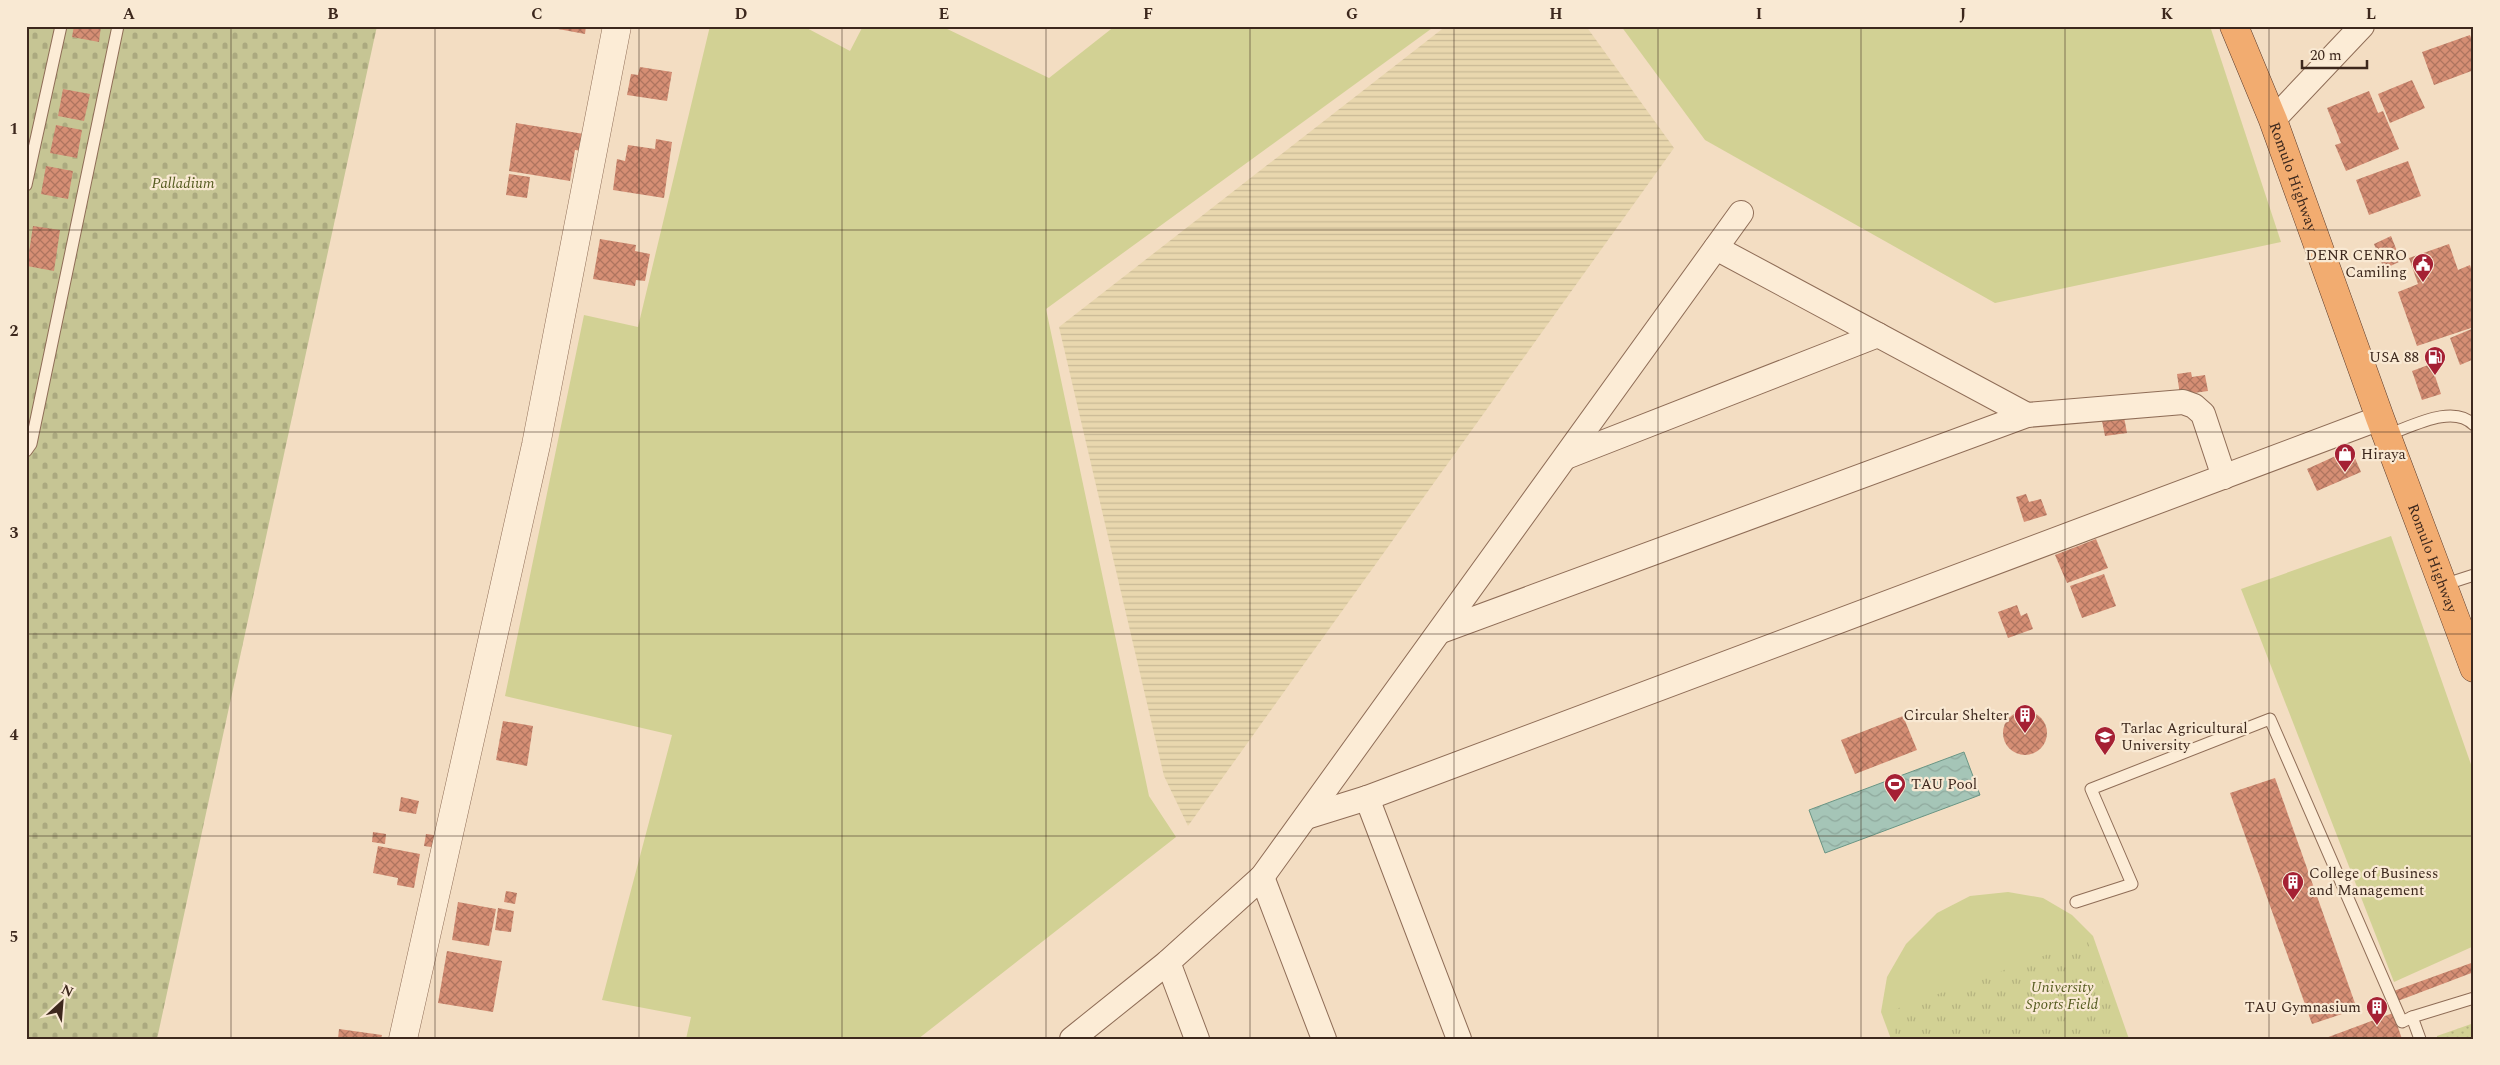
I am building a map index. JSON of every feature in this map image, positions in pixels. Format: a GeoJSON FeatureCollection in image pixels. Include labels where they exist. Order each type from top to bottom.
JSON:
{"type":"FeatureCollection","features":[{"type":"Feature","properties":{"kind":"highway","name":"Romulo Highway"},"geometry":{"type":"LineString","coordinates":[[2234,26],[2273,120],[2384,427],[2474,668]]}},
{"type":"Feature","properties":{"kind":"street"},"geometry":{"type":"LineString","coordinates":[[403,1039],[536,445],[617,26]]}},
{"type":"Feature","properties":{"kind":"street"},"geometry":{"type":"LineString","coordinates":[[2273,120],[2362,26]]}},
{"type":"Feature","properties":{"kind":"street"},"geometry":{"type":"LineString","coordinates":[[1077,1037],[1168,962],[1262,877],[1741,213]]}},
{"type":"Feature","properties":{"kind":"street"},"geometry":{"type":"LineString","coordinates":[[1716,248],[2027,415]]}},
{"type":"Feature","properties":{"kind":"street"},"geometry":{"type":"LineString","coordinates":[[1566,457],[1878,335]]}},
{"type":"Feature","properties":{"kind":"street"},"geometry":{"type":"LineString","coordinates":[[1440,631],[2027,415],[2183,402],[2194,406],[2202,414],[2224,477]]}},
{"type":"Feature","properties":{"kind":"street"},"geometry":{"type":"LineString","coordinates":[[1306,817],[1366,798],[2224,477],[2384,427]]}},
{"type":"Feature","properties":{"kind":"street"},"geometry":{"type":"LineString","coordinates":[[1366,798],[1459,1039]]}},
{"type":"Feature","properties":{"kind":"street"},"geometry":{"type":"LineString","coordinates":[[1262,877],[1324,1039]]}},
{"type":"Feature","properties":{"kind":"street"},"geometry":{"type":"LineString","coordinates":[[1168,962],[1197,1039]]}},
{"type":"Feature","properties":{"kind":"lane"},"geometry":{"type":"LineString","coordinates":[[26,185],[61,26]]}},
{"type":"Feature","properties":{"kind":"lane"},"geometry":{"type":"LineString","coordinates":[[26,451],[31,444],[33,435],[118,26]]}},
{"type":"Feature","properties":{"kind":"lane"},"geometry":{"type":"LineString","coordinates":[[2384,427],[2445,415],[2468,419],[2474,426]]}},
{"type":"Feature","properties":{"kind":"lane"},"geometry":{"type":"LineString","coordinates":[[2443,585],[2474,575]]}},
{"type":"Feature","properties":{"kind":"lane"},"geometry":{"type":"LineString","coordinates":[[2076,902],[2132,884],[2091,789],[2270,720],[2402,1022],[2412,1017],[2474,998]]}},
{"type":"Feature","properties":{"kind":"lane"},"geometry":{"type":"LineString","coordinates":[[2412,1017],[2420,1039]]}},
{"type":"Feature","properties":{"kind":"shaded area"},"geometry":{"type":"Polygon","coordinates":[[[1446,26],[1586,26],[1674,148],[1188,826],[1164,776],[1059,327],[1446,26]]]}},
{"type":"Feature","properties":{"kind":"green space","name":"Palladium"},"geometry":{"type":"Polygon","coordinates":[[[26,26],[377,26],[157,1039],[26,1039],[26,26]]]}},
{"type":"Feature","properties":{"kind":"green space"},"geometry":{"type":"Polygon","coordinates":[[[710,26],[803,26],[850,51],[863,26],[941,26],[1049,78],[1115,26],[1435,26],[1046,309],[1149,796],[1176,837],[918,1039],[686,1039],[691,1017],[602,1000],[672,735],[505,696],[584,315],[638,327],[710,26]]]}},
{"type":"Feature","properties":{"kind":"green space"},"geometry":{"type":"Polygon","coordinates":[[[1621,26],[2210,26],[2281,242],[1995,303],[1705,140],[1621,26]]]}},
{"type":"Feature","properties":{"kind":"green space"},"geometry":{"type":"Polygon","coordinates":[[[2391,536],[2474,773],[2474,946],[2394,982],[2241,589],[2391,536]]]}},
{"type":"Feature","properties":{"kind":"green space"},"geometry":{"type":"Polygon","coordinates":[[[2008,892],[2043,898],[2072,915],[2093,936],[2129,1039],[1891,1039],[1881,1012],[1887,977],[1906,944],[1937,913],[1970,896],[2008,892]]]}},
{"type":"Feature","properties":{"kind":"green space","name":"University Sports Field"},"geometry":{"type":"Polygon","coordinates":[[[2087,940],[2124,1039],[1897,1039],[1888,1012],[2087,940]]]}},
{"type":"Feature","properties":{"kind":"green space"},"geometry":{"type":"Polygon","coordinates":[[[2474,1023],[2474,1039],[2438,1039],[2437,1036],[2474,1023]]]}},
{"type":"Feature","properties":{"kind":"water","name":"TAU Pool"},"geometry":{"type":"Polygon","coordinates":[[[1964,752],[1980,795],[1825,853],[1809,810],[1964,752]]]}},
{"type":"Feature","properties":{"kind":"building"},"geometry":{"type":"Polygon","coordinates":[[[74,26],[101,26],[99,42],[72,37],[74,26]]]}},
{"type":"Feature","properties":{"kind":"building"},"geometry":{"type":"Polygon","coordinates":[[[542,26],[586,26],[585,34],[542,26]]]}},
{"type":"Feature","properties":{"kind":"building"},"geometry":{"type":"Polygon","coordinates":[[[2470,35],[2474,45],[2474,70],[2434,85],[2422,52],[2470,35]]]}},
{"type":"Feature","properties":{"kind":"building"},"geometry":{"type":"Polygon","coordinates":[[[640,67],[672,72],[667,101],[627,95],[631,74],[638,75],[640,67]]]}},
{"type":"Feature","properties":{"kind":"building"},"geometry":{"type":"Polygon","coordinates":[[[2412,80],[2425,108],[2390,123],[2378,94],[2412,80]]]}},
{"type":"Feature","properties":{"kind":"building"},"geometry":{"type":"Polygon","coordinates":[[[63,89],[90,94],[84,121],[58,116],[63,89]]]}},
{"type":"Feature","properties":{"kind":"building"},"geometry":{"type":"Polygon","coordinates":[[[2369,91],[2378,113],[2383,111],[2399,149],[2346,171],[2335,145],[2341,143],[2327,108],[2369,91]]]}},
{"type":"Feature","properties":{"kind":"building"},"geometry":{"type":"Polygon","coordinates":[[[516,123],[584,134],[582,151],[575,150],[570,181],[509,171],[516,123]]]}},
{"type":"Feature","properties":{"kind":"building"},"geometry":{"type":"Polygon","coordinates":[[[56,125],[82,130],[77,158],[50,153],[56,125]]]}},
{"type":"Feature","properties":{"kind":"building"},"geometry":{"type":"Polygon","coordinates":[[[656,139],[672,142],[664,198],[613,190],[617,159],[625,161],[628,145],[655,149],[656,139]]]}},
{"type":"Feature","properties":{"kind":"building"},"geometry":{"type":"Polygon","coordinates":[[[2408,161],[2421,196],[2369,215],[2356,180],[2408,161]]]}},
{"type":"Feature","properties":{"kind":"building"},"geometry":{"type":"Polygon","coordinates":[[[46,166],[73,171],[68,199],[41,194],[46,166]]]}},
{"type":"Feature","properties":{"kind":"building"},"geometry":{"type":"Polygon","coordinates":[[[509,174],[530,177],[527,198],[506,195],[509,174]]]}},
{"type":"Feature","properties":{"kind":"building"},"geometry":{"type":"Polygon","coordinates":[[[33,226],[60,230],[54,271],[27,266],[33,226]]]}},
{"type":"Feature","properties":{"kind":"building"},"geometry":{"type":"Polygon","coordinates":[[[2391,236],[2401,261],[2384,269],[2374,244],[2391,236]]]}},
{"type":"Feature","properties":{"kind":"building"},"geometry":{"type":"Polygon","coordinates":[[[600,239],[636,245],[635,251],[650,254],[645,281],[636,280],[635,286],[593,279],[600,239]]]}},
{"type":"Feature","properties":{"kind":"building"},"geometry":{"type":"Polygon","coordinates":[[[2449,244],[2458,270],[2470,265],[2474,277],[2474,327],[2417,346],[2398,292],[2418,284],[2409,258],[2449,244]]]}},
{"type":"Feature","properties":{"kind":"building"},"geometry":{"type":"Polygon","coordinates":[[[2474,328],[2474,359],[2460,365],[2450,338],[2474,328]]]}},
{"type":"Feature","properties":{"kind":"building"},"geometry":{"type":"Polygon","coordinates":[[[2431,364],[2441,394],[2422,400],[2412,371],[2431,364]]]}},
{"type":"Feature","properties":{"kind":"building"},"geometry":{"type":"Polygon","coordinates":[[[2191,372],[2192,377],[2205,375],[2208,391],[2180,395],[2177,374],[2191,372]]]}},
{"type":"Feature","properties":{"kind":"building"},"geometry":{"type":"Polygon","coordinates":[[[2123,412],[2127,433],[2105,436],[2101,416],[2123,412]]]}},
{"type":"Feature","properties":{"kind":"building"},"geometry":{"type":"Polygon","coordinates":[[[2351,449],[2361,472],[2317,491],[2307,469],[2351,449]]]}},
{"type":"Feature","properties":{"kind":"building"},"geometry":{"type":"Polygon","coordinates":[[[2026,494],[2029,502],[2041,499],[2047,515],[2024,522],[2016,497],[2026,494]]]}},
{"type":"Feature","properties":{"kind":"building"},"geometry":{"type":"Polygon","coordinates":[[[2096,539],[2108,568],[2067,583],[2055,555],[2096,539]]]}},
{"type":"Feature","properties":{"kind":"building"},"geometry":{"type":"Polygon","coordinates":[[[2104,574],[2116,606],[2082,618],[2070,586],[2104,574]]]}},
{"type":"Feature","properties":{"kind":"building"},"geometry":{"type":"Polygon","coordinates":[[[2017,605],[2021,616],[2027,613],[2033,629],[2008,638],[1998,612],[2017,605]]]}},
{"type":"Feature","properties":{"kind":"building","name":"Circular Shelter"},"geometry":{"type":"Polygon","coordinates":[[[2021,711],[2029,711],[2041,717],[2047,733],[2041,749],[2029,755],[2021,755],[2009,749],[2003,737],[2003,729],[2009,717],[2021,711]]]}},
{"type":"Feature","properties":{"kind":"building"},"geometry":{"type":"Polygon","coordinates":[[[1903,716],[1917,750],[1855,774],[1841,740],[1903,716]]]}},
{"type":"Feature","properties":{"kind":"building"},"geometry":{"type":"Polygon","coordinates":[[[503,721],[533,726],[527,766],[496,760],[503,721]]]}},
{"type":"Feature","properties":{"kind":"building","name":"College of Business and Management"},"geometry":{"type":"Polygon","coordinates":[[[2275,778],[2357,1009],[2312,1024],[2230,793],[2275,778]]]}},
{"type":"Feature","properties":{"kind":"building"},"geometry":{"type":"Polygon","coordinates":[[[401,797],[419,801],[416,814],[399,811],[401,797]]]}},
{"type":"Feature","properties":{"kind":"building"},"geometry":{"type":"Polygon","coordinates":[[[373,832],[386,834],[385,844],[372,842],[373,832]]]}},
{"type":"Feature","properties":{"kind":"building"},"geometry":{"type":"Polygon","coordinates":[[[426,834],[440,836],[438,848],[424,846],[426,834]]]}},
{"type":"Feature","properties":{"kind":"building"},"geometry":{"type":"Polygon","coordinates":[[[378,846],[420,854],[414,888],[397,885],[398,878],[373,873],[378,846]]]}},
{"type":"Feature","properties":{"kind":"building"},"geometry":{"type":"Polygon","coordinates":[[[506,891],[517,893],[515,904],[504,902],[506,891]]]}},
{"type":"Feature","properties":{"kind":"building"},"geometry":{"type":"Polygon","coordinates":[[[458,902],[496,909],[489,946],[452,940],[458,902]]]}},
{"type":"Feature","properties":{"kind":"building"},"geometry":{"type":"Polygon","coordinates":[[[498,908],[514,911],[511,932],[495,930],[498,908]]]}},
{"type":"Feature","properties":{"kind":"building"},"geometry":{"type":"Polygon","coordinates":[[[447,951],[502,961],[493,1012],[438,1003],[447,951]]]}},
{"type":"Feature","properties":{"kind":"building"},"geometry":{"type":"Polygon","coordinates":[[[2474,962],[2474,972],[2395,1002],[2391,992],[2474,962]]]}},
{"type":"Feature","properties":{"kind":"building","name":"TAU Gymnasium"},"geometry":{"type":"Polygon","coordinates":[[[2393,1013],[2402,1039],[2323,1039],[2393,1013]]]}},
{"type":"Feature","properties":{"kind":"building"},"geometry":{"type":"Polygon","coordinates":[[[339,1029],[382,1035],[381,1039],[338,1039],[339,1029]]]}},
{"type":"Feature","properties":{"kind":"place","name":"DENR CENRO Camiling"},"geometry":{"type":"Point","coordinates":[2423,283]}},
{"type":"Feature","properties":{"kind":"place","name":"USA 88"},"geometry":{"type":"Point","coordinates":[2435,376]}},
{"type":"Feature","properties":{"kind":"place","name":"Hiraya"},"geometry":{"type":"Point","coordinates":[2345,473]}},
{"type":"Feature","properties":{"kind":"place","name":"Circular Shelter"},"geometry":{"type":"Point","coordinates":[2025,734]}},
{"type":"Feature","properties":{"kind":"place","name":"Tarlac Agricultural University"},"geometry":{"type":"Point","coordinates":[2105,756]}},
{"type":"Feature","properties":{"kind":"place","name":"TAU Pool"},"geometry":{"type":"Point","coordinates":[1895,803]}},
{"type":"Feature","properties":{"kind":"place","name":"College of Business and Management"},"geometry":{"type":"Point","coordinates":[2293,901]}},
{"type":"Feature","properties":{"kind":"place","name":"TAU Gymnasium"},"geometry":{"type":"Point","coordinates":[2377,1026]}}]}
